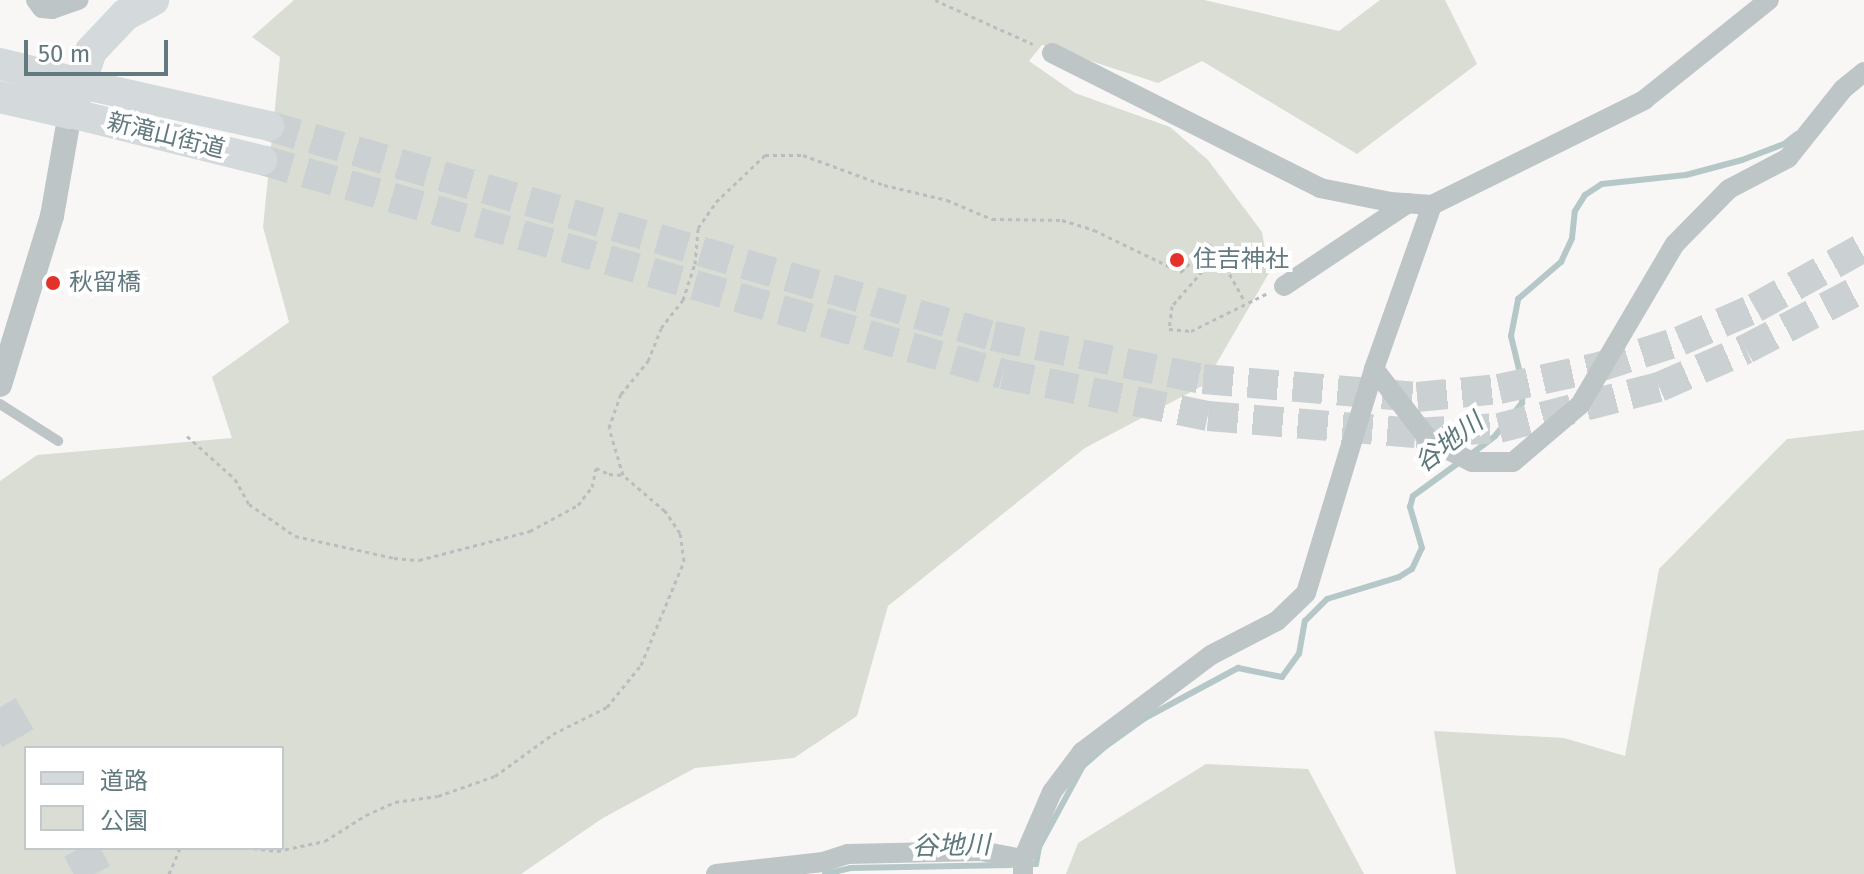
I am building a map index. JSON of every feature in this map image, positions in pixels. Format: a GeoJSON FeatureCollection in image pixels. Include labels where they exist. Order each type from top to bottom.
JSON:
{"type":"FeatureCollection","features":[{"type":"Feature","properties":{"kind":"highway"},"geometry":{"type":"LineString","coordinates":[[74,98],[102,37],[125,15],[153,0]]}},
{"type":"Feature","properties":{"kind":"highway"},"geometry":{"type":"LineString","coordinates":[[0,64],[74,98]]}},
{"type":"Feature","properties":{"kind":"highway"},"geometry":{"type":"LineString","coordinates":[[0,97],[74,98]]}},
{"type":"Feature","properties":{"kind":"main road","name":"新滝山街道"},"geometry":{"type":"LineString","coordinates":[[74,98],[269,126]]}},
{"type":"Feature","properties":{"kind":"main road","name":"新滝山街道"},"geometry":{"type":"LineString","coordinates":[[74,98],[262,160]]}},
{"type":"Feature","properties":{"kind":"street"},"geometry":{"type":"LineString","coordinates":[[36,0],[42,8],[52,9],[78,0]]}},
{"type":"Feature","properties":{"kind":"street"},"geometry":{"type":"LineString","coordinates":[[1052,53],[1320,188],[1432,205],[1644,100],[1769,0]]}},
{"type":"Feature","properties":{"kind":"street"},"geometry":{"type":"LineString","coordinates":[[1374,369],[1422,435],[1462,458],[1486,464],[1513,462],[1580,405],[1675,244],[1729,189],[1788,158],[1843,89],[1864,72]]}},
{"type":"Feature","properties":{"kind":"street"},"geometry":{"type":"LineString","coordinates":[[0,385],[52,216],[74,98]]}},
{"type":"Feature","properties":{"kind":"street"},"geometry":{"type":"LineString","coordinates":[[1284,286],[1408,203]]}},
{"type":"Feature","properties":{"kind":"street"},"geometry":{"type":"LineString","coordinates":[[716,874],[823,862],[848,854],[981,851],[1023,866],[1052,792],[1082,752],[1211,655],[1277,621],[1306,593],[1374,369],[1432,205]]}},
{"type":"Feature","properties":{"kind":"lane"},"geometry":{"type":"LineString","coordinates":[[0,404],[58,441]]}},
{"type":"Feature","properties":{"kind":"path"},"geometry":{"type":"LineString","coordinates":[[935,0],[1052,53]]}},
{"type":"Feature","properties":{"kind":"path"},"geometry":{"type":"LineString","coordinates":[[623,475],[609,428],[621,394],[648,361],[661,328],[683,300],[695,264],[698,228],[716,202],[765,155],[803,155],[884,185],[947,200],[992,219],[1062,220],[1094,230],[1181,272],[1209,244],[1218,253],[1245,302]]}},
{"type":"Feature","properties":{"kind":"path"},"geometry":{"type":"LineString","coordinates":[[1218,253],[1172,306],[1169,329],[1191,331],[1245,302],[1284,286]]}},
{"type":"Feature","properties":{"kind":"path"},"geometry":{"type":"LineString","coordinates":[[187,436],[235,479],[249,504],[295,536],[394,558],[419,560],[530,531],[578,505],[592,487],[596,468],[623,475],[665,511],[680,533],[684,561],[641,665],[607,707],[553,734],[495,776],[438,796],[395,802],[366,815],[325,841],[284,850]]}},
{"type":"Feature","properties":{"kind":"path"},"geometry":{"type":"LineString","coordinates":[[169,874],[179,850]]}},
{"type":"Feature","properties":{"kind":"green space"},"geometry":{"type":"Polygon","coordinates":[[[294,0],[1204,0],[1339,31],[1380,0],[1445,0],[1477,64],[1357,154],[1202,61],[1158,83],[1042,45],[1029,61],[1075,93],[1170,127],[1208,160],[1262,232],[1269,273],[1204,385],[1085,448],[888,606],[857,716],[794,758],[695,768],[603,818],[521,874],[0,874],[0,481],[37,455],[232,438],[212,377],[289,322],[263,227],[280,57],[252,37],[294,0]]]}},
{"type":"Feature","properties":{"kind":"green space"},"geometry":{"type":"Polygon","coordinates":[[[1864,430],[1864,874],[1456,874],[1434,731],[1564,738],[1625,756],[1659,569],[1787,439],[1864,430]]]}},
{"type":"Feature","properties":{"kind":"green space"},"geometry":{"type":"Polygon","coordinates":[[[1206,764],[1308,769],[1364,874],[1066,874],[1078,843],[1206,764]]]}},
{"type":"Feature","properties":{"kind":"waterway","name":"谷地川"},"geometry":{"type":"LineString","coordinates":[[1470,455],[1495,436],[1522,403],[1523,386],[1511,336],[1518,299],[1561,262],[1572,238],[1575,211],[1585,195],[1602,184],[1686,175],[1742,160],[1784,144],[1797,134]]}},
{"type":"Feature","properties":{"kind":"waterway","name":"谷地川"},"geometry":{"type":"LineString","coordinates":[[1026,864],[1036,864],[1039,847],[1083,766],[1106,746],[1145,718],[1238,668],[1282,677],[1299,654],[1305,621],[1327,599],[1399,577],[1412,569],[1422,548],[1410,507],[1413,496],[1461,461]]}},
{"type":"Feature","properties":{"kind":"waterway","name":"谷地川"},"geometry":{"type":"LineString","coordinates":[[825,874],[850,868],[1011,865]]}},
{"type":"Feature","properties":{"kind":"tunnel"},"geometry":{"type":"LineString","coordinates":[[269,126],[993,336],[1203,379],[1417,397],[1499,389],[1599,367],[1680,341],[1755,308],[1864,247]]}},
{"type":"Feature","properties":{"kind":"tunnel"},"geometry":{"type":"LineString","coordinates":[[262,160],[1003,374],[1208,416],[1415,433],[1499,428],[1659,387],[1746,349],[1864,287]]}},
{"type":"Feature","properties":{"kind":"tunnel"},"geometry":{"type":"LineString","coordinates":[[0,707],[24,749]]}},
{"type":"Feature","properties":{"kind":"tunnel"},"geometry":{"type":"LineString","coordinates":[[81,850],[94,874]]}},
{"type":"Feature","properties":{"kind":"place","name":"住吉神社"},"geometry":{"type":"Point","coordinates":[1177,260]}},
{"type":"Feature","properties":{"kind":"place","name":"秋留橋"},"geometry":{"type":"Point","coordinates":[53,283]}}]}
